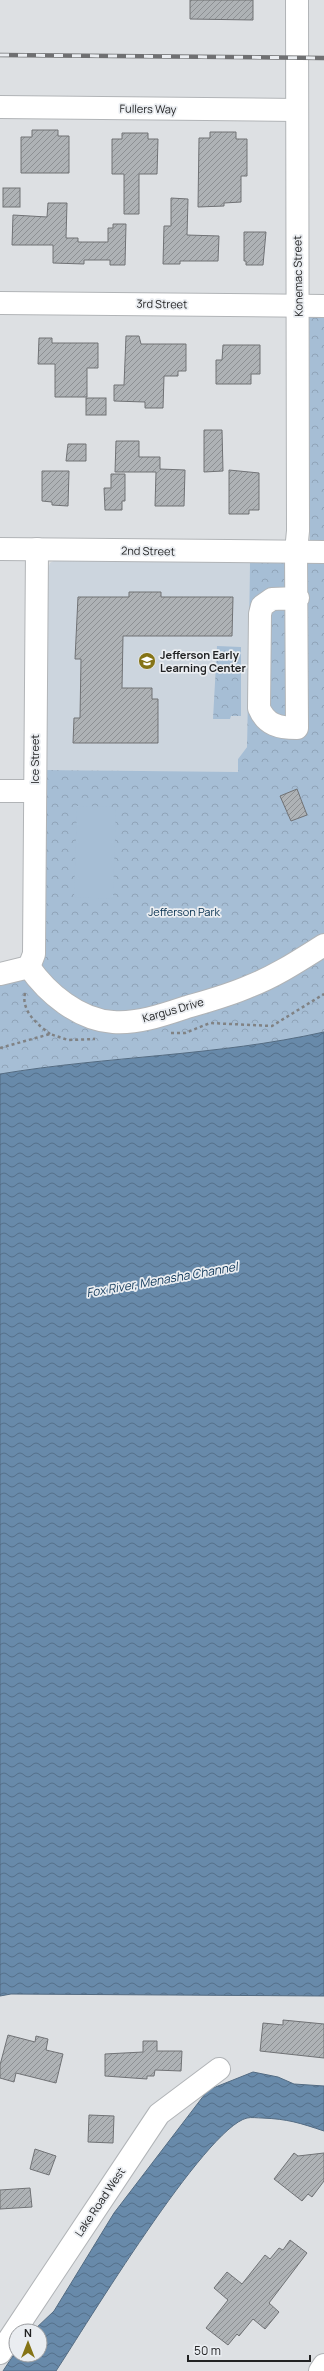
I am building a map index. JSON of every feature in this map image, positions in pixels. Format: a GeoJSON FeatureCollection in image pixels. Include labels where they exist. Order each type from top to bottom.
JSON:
{"type":"FeatureCollection","features":[{"type":"Feature","properties":{"kind":"street","name":"Konemac Street"},"geometry":{"type":"LineString","coordinates":[[297,0],[298,306],[298,531],[296,552],[298,598],[297,728],[286,728],[269,722],[262,716],[259,708],[260,614],[262,606],[272,599],[298,598]]}},
{"type":"Feature","properties":{"kind":"street","name":"Fullers Way"},"geometry":{"type":"LineString","coordinates":[[0,107],[297,110]]}},
{"type":"Feature","properties":{"kind":"street","name":"3rd Street"},"geometry":{"type":"LineString","coordinates":[[0,303],[324,306]]}},
{"type":"Feature","properties":{"kind":"street","name":"2nd Street"},"geometry":{"type":"LineString","coordinates":[[0,549],[324,552]]}},
{"type":"Feature","properties":{"kind":"street","name":"Ice Street"},"geometry":{"type":"LineString","coordinates":[[31,971],[34,954],[37,549]]}},
{"type":"Feature","properties":{"kind":"street"},"geometry":{"type":"LineString","coordinates":[[0,791],[35,791]]}},
{"type":"Feature","properties":{"kind":"street","name":"Kargus Drive"},"geometry":{"type":"LineString","coordinates":[[31,971],[52,994],[77,1011],[106,1021],[128,1022],[166,1014],[250,986],[282,971],[324,945]]}},
{"type":"Feature","properties":{"kind":"street"},"geometry":{"type":"LineString","coordinates":[[0,974],[31,971]]}},
{"type":"Feature","properties":{"kind":"street","name":"Lake Road West"},"geometry":{"type":"LineString","coordinates":[[0,2353],[159,2114],[219,2069]]}},
{"type":"Feature","properties":{"kind":"street"},"geometry":{"type":"LineString","coordinates":[[320,2371],[324,2366]]}},
{"type":"Feature","properties":{"kind":"path"},"geometry":{"type":"LineString","coordinates":[[31,971],[26,988],[25,1005],[33,1018],[50,1034]]}},
{"type":"Feature","properties":{"kind":"shaded area","name":"Jefferson Early Learning Center"},"geometry":{"type":"Polygon","coordinates":[[[59,558],[250,561],[247,747],[238,759],[238,773],[45,770],[48,569],[50,563],[59,558]]]}},
{"type":"Feature","properties":{"kind":"green space","name":"Jefferson Park"},"geometry":{"type":"Polygon","coordinates":[[[307,310],[324,310],[324,1032],[243,1046],[81,1063],[0,1074],[0,984],[22,980],[45,770],[238,772],[238,759],[247,747],[250,561],[310,562],[307,310]]]}},
{"type":"Feature","properties":{"kind":"green space"},"geometry":{"type":"Polygon","coordinates":[[[217,646],[241,647],[241,716],[231,716],[230,719],[213,719],[217,646]]]}},
{"type":"Feature","properties":{"kind":"green space"},"geometry":{"type":"Polygon","coordinates":[[[77,806],[116,807],[113,899],[74,897],[77,806]]]}},
{"type":"Feature","properties":{"kind":"water","name":"Fox River, Menasha Channel"},"geometry":{"type":"Polygon","coordinates":[[[324,1032],[324,1996],[11,1994],[0,1996],[0,1074],[81,1063],[243,1046],[324,1032]]]}},
{"type":"Feature","properties":{"kind":"water"},"geometry":{"type":"Polygon","coordinates":[[[253,2072],[278,2077],[294,2084],[324,2086],[324,2131],[287,2120],[252,2118],[247,2118],[228,2130],[204,2156],[176,2191],[118,2274],[56,2371],[3,2371],[8,2363],[48,2363],[48,2323],[41,2323],[54,2311],[114,2213],[208,2090],[253,2072]]]}},
{"type":"Feature","properties":{"kind":"building"},"geometry":{"type":"Polygon","coordinates":[[[190,0],[253,0],[253,20],[190,19],[190,0]]]}},
{"type":"Feature","properties":{"kind":"building"},"geometry":{"type":"Polygon","coordinates":[[[32,130],[58,130],[58,136],[69,136],[69,173],[21,173],[21,137],[32,137],[32,130]]]}},
{"type":"Feature","properties":{"kind":"building"},"geometry":{"type":"Polygon","coordinates":[[[210,132],[236,132],[236,139],[247,139],[247,176],[241,176],[241,202],[224,203],[224,206],[198,207],[199,138],[210,138],[210,132]]]}},
{"type":"Feature","properties":{"kind":"building"},"geometry":{"type":"Polygon","coordinates":[[[122,133],[148,133],[148,139],[158,139],[157,174],[139,174],[139,214],[124,214],[124,174],[112,174],[112,139],[122,139],[122,133]]]}},
{"type":"Feature","properties":{"kind":"building"},"geometry":{"type":"Polygon","coordinates":[[[3,188],[20,188],[20,207],[3,207],[3,188]]]}},
{"type":"Feature","properties":{"kind":"building"},"geometry":{"type":"Polygon","coordinates":[[[171,198],[188,199],[187,235],[219,236],[218,261],[180,261],[180,264],[163,264],[164,226],[171,226],[171,198]]]}},
{"type":"Feature","properties":{"kind":"building"},"geometry":{"type":"Polygon","coordinates":[[[48,203],[67,203],[66,238],[78,238],[78,242],[108,242],[108,228],[113,228],[113,224],[126,224],[125,265],[110,265],[110,260],[84,260],[84,264],[53,263],[53,245],[12,245],[13,215],[47,217],[48,203]]]}},
{"type":"Feature","properties":{"kind":"building"},"geometry":{"type":"Polygon","coordinates":[[[244,232],[266,232],[263,265],[246,265],[246,261],[244,261],[244,232]]]}},
{"type":"Feature","properties":{"kind":"building"},"geometry":{"type":"Polygon","coordinates":[[[126,336],[139,336],[141,344],[186,344],[186,371],[178,371],[178,376],[164,376],[163,408],[145,408],[145,402],[114,401],[114,385],[124,385],[126,336]]]}},
{"type":"Feature","properties":{"kind":"building"},"geometry":{"type":"Polygon","coordinates":[[[39,338],[52,338],[52,343],[98,343],[98,368],[87,368],[87,397],[55,397],[55,364],[38,364],[39,338]]]}},
{"type":"Feature","properties":{"kind":"building"},"geometry":{"type":"Polygon","coordinates":[[[223,345],[260,345],[260,374],[251,374],[251,384],[216,384],[216,360],[222,360],[223,345]]]}},
{"type":"Feature","properties":{"kind":"building"},"geometry":{"type":"Polygon","coordinates":[[[86,398],[106,398],[106,415],[86,415],[86,398]]]}},
{"type":"Feature","properties":{"kind":"building"},"geometry":{"type":"Polygon","coordinates":[[[204,430],[222,430],[223,471],[204,472],[204,430]]]}},
{"type":"Feature","properties":{"kind":"building"},"geometry":{"type":"Polygon","coordinates":[[[116,441],[139,441],[139,457],[160,457],[160,469],[185,470],[184,506],[155,506],[156,472],[115,472],[116,441]]]}},
{"type":"Feature","properties":{"kind":"building"},"geometry":{"type":"Polygon","coordinates":[[[68,444],[86,444],[86,461],[66,461],[68,444]]]}},
{"type":"Feature","properties":{"kind":"building"},"geometry":{"type":"Polygon","coordinates":[[[229,470],[259,473],[259,510],[249,510],[249,514],[229,514],[229,470]]]}},
{"type":"Feature","properties":{"kind":"building"},"geometry":{"type":"Polygon","coordinates":[[[42,471],[69,471],[68,506],[52,505],[52,502],[42,501],[42,471]]]}},
{"type":"Feature","properties":{"kind":"building"},"geometry":{"type":"Polygon","coordinates":[[[111,474],[125,474],[125,501],[122,501],[122,510],[105,510],[104,488],[111,488],[111,474]]]}},
{"type":"Feature","properties":{"kind":"building"},"geometry":{"type":"Polygon","coordinates":[[[129,592],[161,592],[161,597],[233,597],[232,636],[123,636],[122,688],[152,688],[152,699],[158,699],[158,743],[73,743],[74,718],[80,718],[81,659],[75,659],[78,597],[129,597],[129,592]]]}},
{"type":"Feature","properties":{"kind":"building"},"geometry":{"type":"Polygon","coordinates":[[[297,789],[307,815],[291,821],[280,796],[297,789]]]}},
{"type":"Feature","properties":{"kind":"building"},"geometry":{"type":"Polygon","coordinates":[[[283,2020],[324,2024],[324,2058],[260,2051],[263,2023],[283,2025],[283,2020]]]}},
{"type":"Feature","properties":{"kind":"building"},"geometry":{"type":"Polygon","coordinates":[[[8,2035],[35,2042],[36,2036],[48,2039],[46,2050],[63,2054],[56,2083],[16,2073],[14,2082],[0,2078],[0,2065],[8,2035]]]}},
{"type":"Feature","properties":{"kind":"building"},"geometry":{"type":"Polygon","coordinates":[[[143,2041],[157,2041],[157,2051],[182,2051],[181,2071],[155,2070],[154,2076],[147,2076],[147,2079],[105,2076],[105,2054],[143,2052],[143,2041]]]}},
{"type":"Feature","properties":{"kind":"building"},"geometry":{"type":"Polygon","coordinates":[[[89,2115],[114,2116],[113,2143],[88,2142],[89,2115]]]}},
{"type":"Feature","properties":{"kind":"building"},"geometry":{"type":"Polygon","coordinates":[[[35,2149],[56,2156],[49,2175],[30,2169],[35,2149]]]}},
{"type":"Feature","properties":{"kind":"building"},"geometry":{"type":"Polygon","coordinates":[[[294,2153],[298,2156],[324,2153],[324,2181],[312,2197],[308,2194],[302,2201],[274,2179],[294,2153]]]}},
{"type":"Feature","properties":{"kind":"building"},"geometry":{"type":"Polygon","coordinates":[[[30,2188],[32,2207],[0,2209],[0,2190],[30,2188]]]}},
{"type":"Feature","properties":{"kind":"building"},"geometry":{"type":"Polygon","coordinates":[[[290,2240],[307,2253],[269,2303],[279,2312],[265,2329],[253,2319],[239,2336],[237,2334],[228,2345],[206,2328],[228,2300],[214,2288],[227,2272],[242,2284],[265,2255],[270,2259],[279,2248],[283,2250],[290,2240]]]}},
{"type":"Feature","properties":{"kind":"railway"},"geometry":{"type":"LineString","coordinates":[[0,55],[324,58]]}},
{"type":"Feature","properties":{"kind":"place","name":"Jefferson Early Learning Center"},"geometry":{"type":"Point","coordinates":[147,661]}}]}
